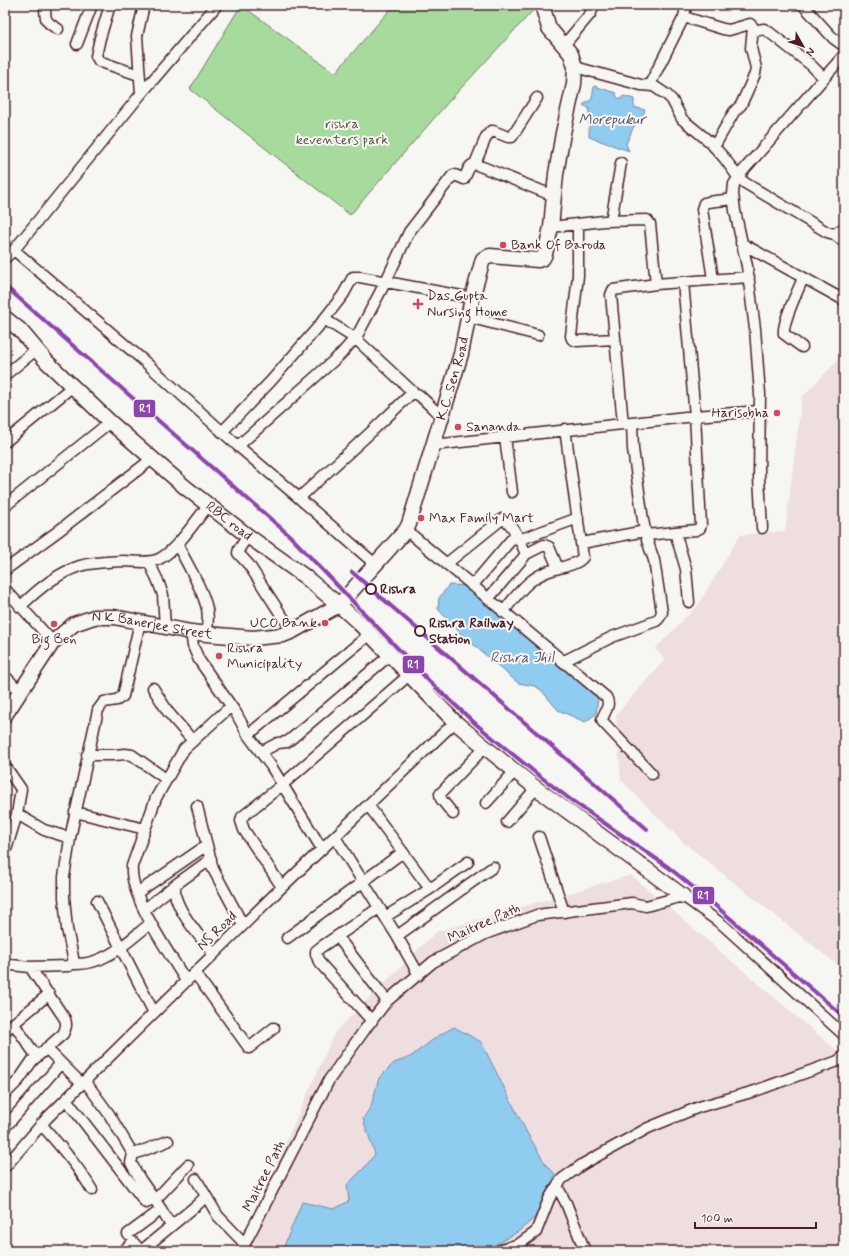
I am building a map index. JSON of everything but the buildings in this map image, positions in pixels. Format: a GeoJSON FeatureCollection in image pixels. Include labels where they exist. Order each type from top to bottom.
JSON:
{"type":"FeatureCollection","features":[{"type":"Feature","properties":{"kind":"street"},"geometry":{"type":"LineString","coordinates":[[45,5],[45,20],[58,29]]}},
{"type":"Feature","properties":{"kind":"street"},"geometry":{"type":"LineString","coordinates":[[77,44],[92,5]]}},
{"type":"Feature","properties":{"kind":"street"},"geometry":{"type":"LineString","coordinates":[[110,5],[96,56],[99,61],[139,75]]}},
{"type":"Feature","properties":{"kind":"street"},"geometry":{"type":"LineString","coordinates":[[141,94],[137,36],[144,5]]}},
{"type":"Feature","properties":{"kind":"street"},"geometry":{"type":"LineString","coordinates":[[5,258],[14,250],[141,94],[217,5]]}},
{"type":"Feature","properties":{"kind":"street","name":"K.C. Sen Road"},"geometry":{"type":"LineString","coordinates":[[339,605],[374,564],[406,530],[409,524],[461,354],[472,298],[484,257],[490,256],[538,260],[541,259],[546,251],[551,227],[563,133],[574,84],[575,67],[571,54],[549,28],[542,5]]}},
{"type":"Feature","properties":{"kind":"street"},"geometry":{"type":"LineString","coordinates":[[564,45],[591,13],[594,5]]}},
{"type":"Feature","properties":{"kind":"street"},"geometry":{"type":"LineString","coordinates":[[653,86],[651,82],[684,16],[686,5]]}},
{"type":"Feature","properties":{"kind":"street"},"geometry":{"type":"LineString","coordinates":[[803,5],[833,38],[844,46]]}},
{"type":"Feature","properties":{"kind":"street"},"geometry":{"type":"LineString","coordinates":[[684,16],[723,30],[729,30],[750,24],[753,26],[751,48],[756,68],[754,77],[741,105],[734,112],[714,147]]}},
{"type":"Feature","properties":{"kind":"street"},"geometry":{"type":"LineString","coordinates":[[753,31],[764,29],[767,30],[811,65],[824,78]]}},
{"type":"Feature","properties":{"kind":"street"},"geometry":{"type":"LineString","coordinates":[[762,528],[759,478],[760,411],[758,372],[748,277],[733,199],[733,188],[738,177],[844,55]]}},
{"type":"Feature","properties":{"kind":"street"},"geometry":{"type":"LineString","coordinates":[[575,67],[641,85],[653,86],[667,95],[672,100],[682,119],[714,147],[738,177],[752,188],[827,232],[834,234],[844,242]]}},
{"type":"Feature","properties":{"kind":"street"},"geometry":{"type":"LineString","coordinates":[[238,446],[356,339],[409,232],[418,219],[452,176],[455,175],[464,179],[469,167],[475,164],[488,134],[493,131],[508,137],[512,137],[537,98]]}},
{"type":"Feature","properties":{"kind":"street"},"geometry":{"type":"LineString","coordinates":[[611,221],[621,163]]}},
{"type":"Feature","properties":{"kind":"street"},"geometry":{"type":"LineString","coordinates":[[475,164],[554,196]]}},
{"type":"Feature","properties":{"kind":"street"},"geometry":{"type":"LineString","coordinates":[[713,279],[702,209],[704,203],[733,199]]}},
{"type":"Feature","properties":{"kind":"street"},"geometry":{"type":"LineString","coordinates":[[551,227],[644,219],[650,222],[656,284]]}},
{"type":"Feature","properties":{"kind":"street"},"geometry":{"type":"LineString","coordinates":[[578,224],[578,276],[571,336],[572,339],[577,341],[615,339]]}},
{"type":"Feature","properties":{"kind":"street"},"geometry":{"type":"LineString","coordinates":[[834,234],[844,228]]}},
{"type":"Feature","properties":{"kind":"street"},"geometry":{"type":"LineString","coordinates":[[741,243],[842,299]]}},
{"type":"Feature","properties":{"kind":"street"},"geometry":{"type":"LineString","coordinates":[[14,250],[144,361],[222,432],[374,564]]}},
{"type":"Feature","properties":{"kind":"street"},"geometry":{"type":"LineString","coordinates":[[222,432],[271,381],[324,320],[343,295],[353,277],[355,276],[386,281],[472,298]]}},
{"type":"Feature","properties":{"kind":"street"},"geometry":{"type":"LineString","coordinates":[[562,662],[612,637],[660,619],[662,612],[658,578],[646,533],[615,339],[611,295],[613,290],[656,284],[748,277]]}},
{"type":"Feature","properties":{"kind":"street"},"geometry":{"type":"LineString","coordinates":[[802,347],[784,334],[784,331],[786,320],[803,278]]}},
{"type":"Feature","properties":{"kind":"street"},"geometry":{"type":"LineString","coordinates":[[582,544],[646,533],[675,532],[696,530],[700,528],[695,416],[683,282]]}},
{"type":"Feature","properties":{"kind":"street"},"geometry":{"type":"LineString","coordinates":[[468,317],[538,335]]}},
{"type":"Feature","properties":{"kind":"street","name":"RBC road"},"geometry":{"type":"LineString","coordinates":[[5,318],[20,330],[47,362],[110,422],[185,488],[304,576],[339,605],[370,634],[455,722],[536,788],[683,896]]}},
{"type":"Feature","properties":{"kind":"street"},"geometry":{"type":"LineString","coordinates":[[324,320],[356,339],[442,417]]}},
{"type":"Feature","properties":{"kind":"street"},"geometry":{"type":"LineString","coordinates":[[5,375],[37,349]]}},
{"type":"Feature","properties":{"kind":"street"},"geometry":{"type":"LineString","coordinates":[[5,442],[72,386]]}},
{"type":"Feature","properties":{"kind":"street"},"geometry":{"type":"LineString","coordinates":[[299,498],[414,393]]}},
{"type":"Feature","properties":{"kind":"street"},"geometry":{"type":"LineString","coordinates":[[434,445],[565,429],[760,411]]}},
{"type":"Feature","properties":{"kind":"street"},"geometry":{"type":"LineString","coordinates":[[5,506],[110,422]]}},
{"type":"Feature","properties":{"kind":"street"},"geometry":{"type":"LineString","coordinates":[[503,612],[528,583],[542,573],[581,560],[583,554],[582,544],[565,429]]}},
{"type":"Feature","properties":{"kind":"street"},"geometry":{"type":"LineString","coordinates":[[505,437],[512,492]]}},
{"type":"Feature","properties":{"kind":"street"},"geometry":{"type":"LineString","coordinates":[[5,570],[152,459]]}},
{"type":"Feature","properties":{"kind":"street"},"geometry":{"type":"LineString","coordinates":[[20,607],[43,585],[80,566],[92,563],[121,561],[149,562],[160,559],[177,544],[208,506]]}},
{"type":"Feature","properties":{"kind":"street"},"geometry":{"type":"LineString","coordinates":[[472,586],[518,537],[578,518]]}},
{"type":"Feature","properties":{"kind":"street"},"geometry":{"type":"LineString","coordinates":[[446,564],[502,519],[508,522],[518,537],[526,554]]}},
{"type":"Feature","properties":{"kind":"street"},"geometry":{"type":"LineString","coordinates":[[406,530],[562,662],[606,697],[608,705],[602,719],[652,774]]}},
{"type":"Feature","properties":{"kind":"street"},"geometry":{"type":"LineString","coordinates":[[675,532],[686,569],[689,602]]}},
{"type":"Feature","properties":{"kind":"street"},"geometry":{"type":"LineString","coordinates":[[248,536],[238,553],[250,565],[293,631]]}},
{"type":"Feature","properties":{"kind":"street"},"geometry":{"type":"LineString","coordinates":[[177,544],[194,576],[206,604],[208,610],[207,634]]}},
{"type":"Feature","properties":{"kind":"street"},"geometry":{"type":"LineString","coordinates":[[488,599],[526,554],[546,545],[549,547],[558,568]]}},
{"type":"Feature","properties":{"kind":"street"},"geometry":{"type":"LineString","coordinates":[[149,562],[163,594],[165,627]]}},
{"type":"Feature","properties":{"kind":"street"},"geometry":{"type":"LineString","coordinates":[[7,595],[53,642]]}},
{"type":"Feature","properties":{"kind":"street","name":"N K Banerjee Street"},"geometry":{"type":"LineString","coordinates":[[5,715],[53,642],[74,624],[84,619],[94,617],[114,617],[191,632],[259,638],[283,635],[293,631],[339,605]]}},
{"type":"Feature","properties":{"kind":"street"},"geometry":{"type":"LineString","coordinates":[[73,964],[74,959],[67,929],[64,877],[75,812],[87,755],[100,705],[106,701],[119,699],[124,691],[140,622]]}},
{"type":"Feature","properties":{"kind":"street"},"geometry":{"type":"LineString","coordinates":[[191,632],[193,646],[198,660],[231,706],[248,735],[271,766],[322,849]]}},
{"type":"Feature","properties":{"kind":"street"},"geometry":{"type":"LineString","coordinates":[[248,735],[370,634]]}},
{"type":"Feature","properties":{"kind":"street"},"geometry":{"type":"LineString","coordinates":[[261,752],[278,743],[291,740],[390,655]]}},
{"type":"Feature","properties":{"kind":"street"},"geometry":{"type":"LineString","coordinates":[[282,887],[244,830],[241,819],[409,675]]}},
{"type":"Feature","properties":{"kind":"street"},"geometry":{"type":"LineString","coordinates":[[5,676],[20,693]]}},
{"type":"Feature","properties":{"kind":"street"},"geometry":{"type":"LineString","coordinates":[[153,688],[168,712],[193,741]]}},
{"type":"Feature","properties":{"kind":"street"},"geometry":{"type":"LineString","coordinates":[[186,981],[151,922],[137,893],[131,874],[132,866],[156,798],[184,749],[231,706]]}},
{"type":"Feature","properties":{"kind":"street","name":"NS Road"},"geometry":{"type":"LineString","coordinates":[[5,1167],[41,1124],[83,1082],[282,887],[455,722]]}},
{"type":"Feature","properties":{"kind":"street"},"geometry":{"type":"LineString","coordinates":[[453,814],[440,794],[485,747]]}},
{"type":"Feature","properties":{"kind":"street"},"geometry":{"type":"LineString","coordinates":[[87,755],[132,755],[166,779]]}},
{"type":"Feature","properties":{"kind":"street"},"geometry":{"type":"LineString","coordinates":[[5,766],[20,788],[17,814],[7,840],[5,853]]}},
{"type":"Feature","properties":{"kind":"street"},"geometry":{"type":"LineString","coordinates":[[486,803],[515,771]]}},
{"type":"Feature","properties":{"kind":"street"},"geometry":{"type":"LineString","coordinates":[[507,822],[536,788]]}},
{"type":"Feature","properties":{"kind":"street"},"geometry":{"type":"LineString","coordinates":[[368,805],[430,889]]}},
{"type":"Feature","properties":{"kind":"street"},"geometry":{"type":"LineString","coordinates":[[197,806],[213,870],[243,926]]}},
{"type":"Feature","properties":{"kind":"street"},"geometry":{"type":"LineString","coordinates":[[75,812],[145,828]]}},
{"type":"Feature","properties":{"kind":"street"},"geometry":{"type":"LineString","coordinates":[[17,814],[44,830],[70,838]]}},
{"type":"Feature","properties":{"kind":"street"},"geometry":{"type":"LineString","coordinates":[[335,837],[397,936],[419,975]]}},
{"type":"Feature","properties":{"kind":"street"},"geometry":{"type":"LineString","coordinates":[[539,837],[564,912]]}},
{"type":"Feature","properties":{"kind":"street"},"geometry":{"type":"LineString","coordinates":[[137,893],[207,845]]}},
{"type":"Feature","properties":{"kind":"street"},"geometry":{"type":"LineString","coordinates":[[287,938],[403,852]]}},
{"type":"Feature","properties":{"kind":"street"},"geometry":{"type":"LineString","coordinates":[[145,909],[211,859]]}},
{"type":"Feature","properties":{"kind":"street"},"geometry":{"type":"LineString","coordinates":[[385,917],[430,889],[468,862]]}},
{"type":"Feature","properties":{"kind":"street"},"geometry":{"type":"LineString","coordinates":[[397,936],[493,867]]}},
{"type":"Feature","properties":{"kind":"street"},"geometry":{"type":"LineString","coordinates":[[175,885],[176,898],[184,913],[195,931],[214,954]]}},
{"type":"Feature","properties":{"kind":"street"},"geometry":{"type":"LineString","coordinates":[[683,896],[723,925],[844,1036]]}},
{"type":"Feature","properties":{"kind":"street","name":"Maitree Path"},"geometry":{"type":"LineString","coordinates":[[243,1247],[329,1080],[387,1001],[433,962],[485,934],[537,915],[632,903],[646,906],[683,896]]}},
{"type":"Feature","properties":{"kind":"street"},"geometry":{"type":"LineString","coordinates":[[97,901],[154,1013]]}},
{"type":"Feature","properties":{"kind":"street"},"geometry":{"type":"LineString","coordinates":[[372,1021],[316,957],[316,951],[379,908]]}},
{"type":"Feature","properties":{"kind":"street"},"geometry":{"type":"LineString","coordinates":[[5,967],[11,965],[69,966],[103,959],[151,922]]}},
{"type":"Feature","properties":{"kind":"street"},"geometry":{"type":"LineString","coordinates":[[337,936],[387,1001]]}},
{"type":"Feature","properties":{"kind":"street"},"geometry":{"type":"LineString","coordinates":[[5,1094],[19,1080],[26,1068],[63,1034],[66,1028],[66,1023],[30,966]]}},
{"type":"Feature","properties":{"kind":"street"},"geometry":{"type":"LineString","coordinates":[[195,973],[249,1048],[274,1028]]}},
{"type":"Feature","properties":{"kind":"street"},"geometry":{"type":"LineString","coordinates":[[37,1057],[9,1027],[48,994]]}},
{"type":"Feature","properties":{"kind":"street"},"geometry":{"type":"LineString","coordinates":[[46,1048],[83,1082],[112,1120],[133,1154],[131,1163],[171,1226]]}},
{"type":"Feature","properties":{"kind":"street"},"geometry":{"type":"LineString","coordinates":[[498,1251],[521,1247],[536,1232],[549,1199],[557,1186],[562,1180],[583,1164],[648,1128],[699,1107],[755,1091],[797,1076],[838,1060],[844,1056]]}},
{"type":"Feature","properties":{"kind":"street"},"geometry":{"type":"LineString","coordinates":[[8,1124],[62,1063]]}},
{"type":"Feature","properties":{"kind":"street"},"geometry":{"type":"LineString","coordinates":[[66,1099],[146,1203],[154,1198],[188,1165]]}},
{"type":"Feature","properties":{"kind":"street"},"geometry":{"type":"LineString","coordinates":[[41,1124],[69,1156],[92,1190]]}},
{"type":"Feature","properties":{"kind":"street"},"geometry":{"type":"LineString","coordinates":[[133,1154],[137,1154],[168,1141]]}},
{"type":"Feature","properties":{"kind":"street"},"geometry":{"type":"LineString","coordinates":[[196,1179],[218,1216],[243,1247]]}},
{"type":"Feature","properties":{"kind":"street"},"geometry":{"type":"LineString","coordinates":[[557,1186],[566,1203],[585,1251]]}},
{"type":"Feature","properties":{"kind":"street"},"geometry":{"type":"LineString","coordinates":[[123,1251],[133,1242],[141,1251],[206,1196]]}},
{"type":"Feature","properties":{"kind":"street"},"geometry":{"type":"LineString","coordinates":[[128,1234],[161,1209]]}},
{"type":"Feature","properties":{"kind":"shaded area"},"geometry":{"type":"Polygon","coordinates":[[[844,348],[844,970],[683,842],[621,780],[616,715],[665,659],[655,649],[698,605],[740,535],[785,531],[802,397],[839,359],[844,348]]]}},
{"type":"Feature","properties":{"kind":"shaded area"},"geometry":{"type":"Polygon","coordinates":[[[631,875],[844,1057],[844,1251],[237,1251],[335,1032],[436,932],[631,875]]]}},
{"type":"Feature","properties":{"kind":"green space","name":"rishra keventers park"},"geometry":{"type":"Polygon","coordinates":[[[241,5],[335,73],[394,5],[538,5],[450,100],[350,215],[190,89],[241,5]]]}},
{"type":"Feature","properties":{"kind":"water","name":"Morepukur"},"geometry":{"type":"Polygon","coordinates":[[[594,86],[616,93],[617,98],[622,99],[623,96],[634,99],[634,107],[645,110],[640,122],[634,126],[626,144],[629,151],[589,137],[589,108],[583,105],[592,99],[594,86]]]}},
{"type":"Feature","properties":{"kind":"water","name":"Rishra Jhil"},"geometry":{"type":"Polygon","coordinates":[[[449,585],[472,586],[591,689],[598,698],[596,714],[585,722],[558,710],[541,690],[535,686],[518,683],[460,633],[438,609],[439,598],[449,585]]]}},
{"type":"Feature","properties":{"kind":"water"},"geometry":{"type":"Polygon","coordinates":[[[454,1027],[481,1042],[526,1131],[546,1165],[555,1174],[546,1208],[519,1231],[485,1251],[282,1251],[302,1202],[334,1209],[349,1201],[347,1185],[364,1168],[375,1154],[363,1119],[371,1106],[379,1078],[394,1063],[410,1057],[438,1036],[454,1027]]]}},
{"type":"Feature","properties":{"kind":"transit line","name":"R1"},"geometry":{"type":"LineString","coordinates":[[5,286],[290,536],[430,682],[477,725],[571,800],[668,867],[709,900],[844,1017]]}},
{"type":"Feature","properties":{"kind":"transit line","name":"R1"},"geometry":{"type":"LineString","coordinates":[[352,572],[647,829]]}},
{"type":"Feature","properties":{"kind":"place","name":"Bank Of Baroda"},"geometry":{"type":"Point","coordinates":[503,245]}},
{"type":"Feature","properties":{"kind":"place","name":"Das Gupta Nursing Home"},"geometry":{"type":"Point","coordinates":[418,304]}},
{"type":"Feature","properties":{"kind":"place","name":"Harisobha"},"geometry":{"type":"Point","coordinates":[777,413]}},
{"type":"Feature","properties":{"kind":"place","name":"Sananda"},"geometry":{"type":"Point","coordinates":[458,427]}},
{"type":"Feature","properties":{"kind":"place","name":"Max Family Mart"},"geometry":{"type":"Point","coordinates":[421,518]}},
{"type":"Feature","properties":{"kind":"place","name":"Rishra"},"geometry":{"type":"Point","coordinates":[371,589]}},
{"type":"Feature","properties":{"kind":"place","name":"UCO Bank"},"geometry":{"type":"Point","coordinates":[325,623]}},
{"type":"Feature","properties":{"kind":"place","name":"Big Ben"},"geometry":{"type":"Point","coordinates":[54,624]}},
{"type":"Feature","properties":{"kind":"place","name":"Rishra Railway Station"},"geometry":{"type":"Point","coordinates":[420,631]}},
{"type":"Feature","properties":{"kind":"place","name":"Rishra Municipality"},"geometry":{"type":"Point","coordinates":[219,656]}}]}
